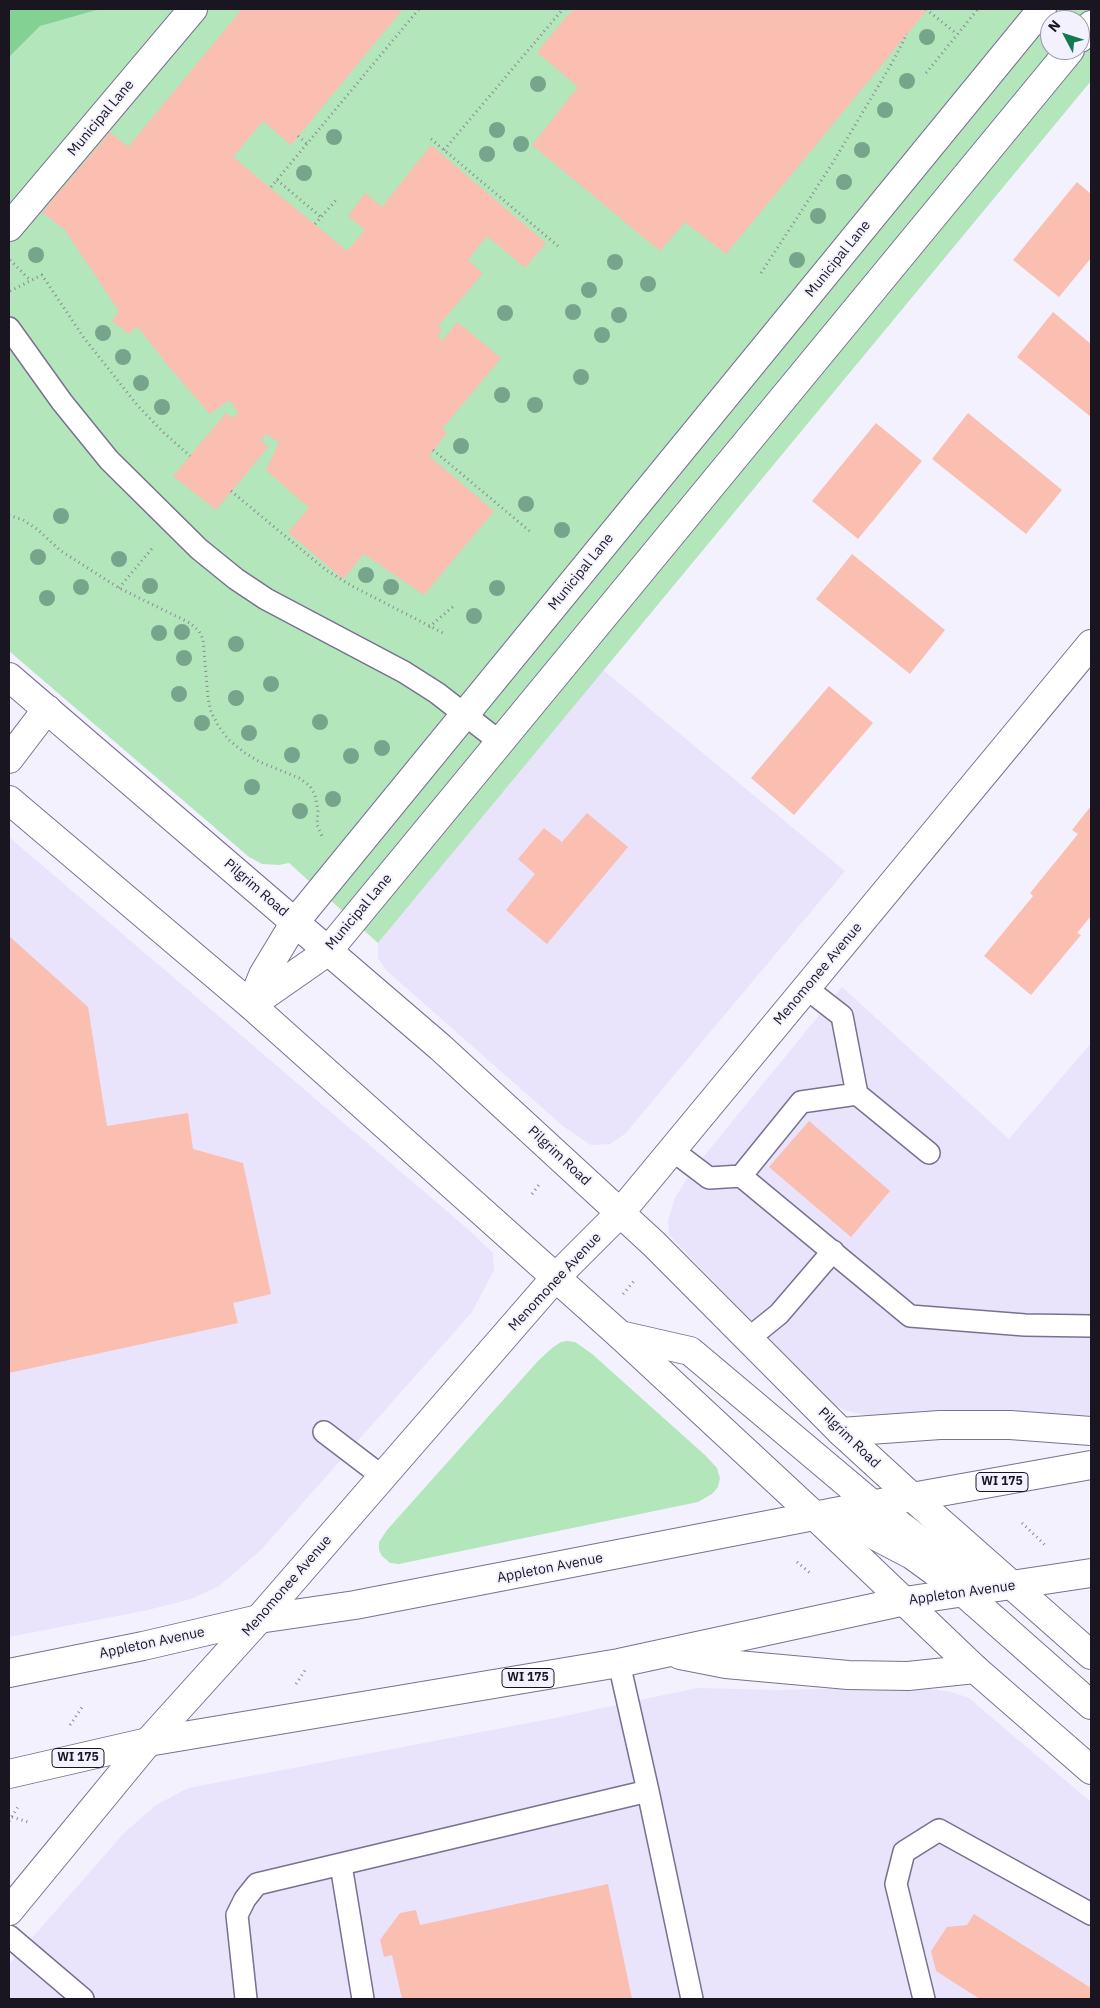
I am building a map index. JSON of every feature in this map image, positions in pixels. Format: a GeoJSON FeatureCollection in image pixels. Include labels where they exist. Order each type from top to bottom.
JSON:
{"type":"FeatureCollection","features":[{"type":"Feature","properties":{"kind":"street","name":"Municipal Lane"},"geometry":{"type":"LineString","coordinates":[[9,227],[193,9]]}},
{"type":"Feature","properties":{"kind":"street","name":"Municipal Lane"},"geometry":{"type":"LineString","coordinates":[[251,1006],[263,975],[296,922],[1042,9]]}},
{"type":"Feature","properties":{"kind":"street","name":"Municipal Lane"},"geometry":{"type":"LineString","coordinates":[[251,1006],[327,952],[1062,60]]}},
{"type":"Feature","properties":{"kind":"street","name":"Menomonee Avenue"},"geometry":{"type":"LineString","coordinates":[[9,1911],[148,1742],[259,1619],[555,1278],[620,1213],[1091,644]]}},
{"type":"Feature","properties":{"kind":"street","name":"Pilgrim Road"},"geometry":{"type":"LineString","coordinates":[[9,677],[296,922],[327,952],[440,1047],[654,1244],[841,1432],[1091,1655]]}},
{"type":"Feature","properties":{"kind":"street"},"geometry":{"type":"LineString","coordinates":[[9,759],[47,710]]}},
{"type":"Feature","properties":{"kind":"street"},"geometry":{"type":"LineString","coordinates":[[9,800],[251,1006],[620,1335],[975,1668],[1091,1770]]}},
{"type":"Feature","properties":{"kind":"street"},"geometry":{"type":"LineString","coordinates":[[620,1335],[690,1351],[873,1506],[939,1552],[1012,1586]]}},
{"type":"Feature","properties":{"kind":"street"},"geometry":{"type":"LineString","coordinates":[[841,1432],[940,1425],[1010,1425],[1091,1431]]}},
{"type":"Feature","properties":{"kind":"street","name":"Appleton Avenue"},"geometry":{"type":"LineString","coordinates":[[9,1673],[143,1646],[259,1619],[355,1605],[912,1497],[1091,1465]]}},
{"type":"Feature","properties":{"kind":"street"},"geometry":{"type":"LineString","coordinates":[[816,1517],[870,1532],[912,1555],[963,1592],[1091,1705]]}},
{"type":"Feature","properties":{"kind":"street","name":"Appleton Avenue"},"geometry":{"type":"LineString","coordinates":[[9,1774],[148,1742],[619,1663],[905,1601],[1091,1573]]}},
{"type":"Feature","properties":{"kind":"street"},"geometry":{"type":"LineString","coordinates":[[669,1653],[726,1664],[848,1675],[908,1676],[975,1668]]}},
{"type":"Feature","properties":{"kind":"lane"},"geometry":{"type":"LineString","coordinates":[[9,328],[62,402],[109,460],[199,549],[236,579],[266,599],[404,672],[438,693],[500,742]]}},
{"type":"Feature","properties":{"kind":"lane"},"geometry":{"type":"LineString","coordinates":[[806,988],[842,1016],[857,1094],[929,1153]]}},
{"type":"Feature","properties":{"kind":"lane"},"geometry":{"type":"LineString","coordinates":[[741,1176],[801,1102],[857,1094]]}},
{"type":"Feature","properties":{"kind":"lane"},"geometry":{"type":"LineString","coordinates":[[672,1150],[709,1178],[741,1176],[910,1316],[1025,1325],[1091,1326]]}},
{"type":"Feature","properties":{"kind":"lane"},"geometry":{"type":"LineString","coordinates":[[748,1339],[778,1314],[833,1251]]}},
{"type":"Feature","properties":{"kind":"lane"},"geometry":{"type":"LineString","coordinates":[[324,1432],[383,1476]]}},
{"type":"Feature","properties":{"kind":"lane"},"geometry":{"type":"LineString","coordinates":[[619,1663],[692,1999]]}},
{"type":"Feature","properties":{"kind":"lane"},"geometry":{"type":"LineString","coordinates":[[246,1999],[237,1915],[244,1899],[257,1884],[648,1791]]}},
{"type":"Feature","properties":{"kind":"lane"},"geometry":{"type":"LineString","coordinates":[[924,1999],[896,1884],[904,1852],[939,1830],[1091,1914]]}},
{"type":"Feature","properties":{"kind":"lane"},"geometry":{"type":"LineString","coordinates":[[341,1865],[363,1999]]}},
{"type":"Feature","properties":{"kind":"lane"},"geometry":{"type":"LineString","coordinates":[[9,1936],[83,1999]]}},
{"type":"Feature","properties":{"kind":"path"},"geometry":{"type":"LineString","coordinates":[[270,188],[419,9]]}},
{"type":"Feature","properties":{"kind":"path"},"geometry":{"type":"LineString","coordinates":[[444,150],[563,9]]}},
{"type":"Feature","properties":{"kind":"path"},"geometry":{"type":"LineString","coordinates":[[926,9],[957,34]]}},
{"type":"Feature","properties":{"kind":"path"},"geometry":{"type":"LineString","coordinates":[[926,72],[978,9]]}},
{"type":"Feature","properties":{"kind":"path"},"geometry":{"type":"LineString","coordinates":[[761,273],[832,164],[907,34]]}},
{"type":"Feature","properties":{"kind":"path"},"geometry":{"type":"LineString","coordinates":[[298,136],[307,144]]}},
{"type":"Feature","properties":{"kind":"path"},"geometry":{"type":"LineString","coordinates":[[431,139],[558,246]]}},
{"type":"Feature","properties":{"kind":"path"},"geometry":{"type":"LineString","coordinates":[[277,180],[321,217]]}},
{"type":"Feature","properties":{"kind":"path"},"geometry":{"type":"LineString","coordinates":[[315,224],[337,199]]}},
{"type":"Feature","properties":{"kind":"path"},"geometry":{"type":"LineString","coordinates":[[9,258],[31,280]]}},
{"type":"Feature","properties":{"kind":"path"},"geometry":{"type":"LineString","coordinates":[[10,291],[42,276],[84,338],[138,406],[190,456]]}},
{"type":"Feature","properties":{"kind":"path"},"geometry":{"type":"LineString","coordinates":[[433,450],[532,533]]}},
{"type":"Feature","properties":{"kind":"path"},"geometry":{"type":"LineString","coordinates":[[231,490],[326,570],[352,586],[445,634]]}},
{"type":"Feature","properties":{"kind":"path"},"geometry":{"type":"LineString","coordinates":[[9,515],[30,525],[61,550],[119,588],[190,623],[199,631],[203,639],[208,698],[211,712],[218,727],[229,740],[245,753],[260,762],[299,778],[310,786],[315,795],[318,810],[317,825],[324,839]]}},
{"type":"Feature","properties":{"kind":"path"},"geometry":{"type":"LineString","coordinates":[[119,588],[157,543]]}},
{"type":"Feature","properties":{"kind":"path"},"geometry":{"type":"LineString","coordinates":[[429,627],[455,605]]}},
{"type":"Feature","properties":{"kind":"path"},"geometry":{"type":"LineString","coordinates":[[622,1294],[634,1281]]}},
{"type":"Feature","properties":{"kind":"path"},"geometry":{"type":"LineString","coordinates":[[1022,1523],[1049,1550]]}},
{"type":"Feature","properties":{"kind":"path"},"geometry":{"type":"LineString","coordinates":[[797,1562],[810,1573]]}},
{"type":"Feature","properties":{"kind":"path"},"geometry":{"type":"LineString","coordinates":[[295,1685],[306,1668]]}},
{"type":"Feature","properties":{"kind":"path"},"geometry":{"type":"LineString","coordinates":[[70,1726],[83,1706]]}},
{"type":"Feature","properties":{"kind":"path"},"geometry":{"type":"LineString","coordinates":[[9,1821],[21,1801]]}},
{"type":"Feature","properties":{"kind":"path"},"geometry":{"type":"LineString","coordinates":[[12,1817],[28,1822]]}},
{"type":"Feature","properties":{"kind":"shaded area"},"geometry":{"type":"Polygon","coordinates":[[[603,670],[845,871],[625,1134],[610,1144],[591,1145],[564,1127],[387,971],[378,958],[378,943],[603,670]]]}},
{"type":"Feature","properties":{"kind":"shaded area"},"geometry":{"type":"Polygon","coordinates":[[[9,837],[469,1230],[493,1253],[494,1270],[472,1312],[260,1551],[219,1586],[191,1599],[148,1610],[9,1637],[9,837]]]}},
{"type":"Feature","properties":{"kind":"shaded area"},"geometry":{"type":"Polygon","coordinates":[[[842,987],[1009,1139],[1091,1043],[1091,1415],[974,1413],[865,1415],[844,1410],[827,1401],[669,1235],[668,1220],[675,1198],[691,1172],[842,987]]]}},
{"type":"Feature","properties":{"kind":"shaded area"},"geometry":{"type":"Polygon","coordinates":[[[915,1687],[951,1692],[969,1698],[1091,1802],[1091,1999],[9,1999],[9,1964],[124,1833],[156,1805],[188,1788],[560,1717],[697,1688],[778,1690],[915,1687]]]}},
{"type":"Feature","properties":{"kind":"green space"},"geometry":{"type":"Polygon","coordinates":[[[9,9],[1091,9],[1091,81],[378,943],[289,863],[279,865],[262,864],[249,857],[9,651],[9,9]]]}},
{"type":"Feature","properties":{"kind":"green space"},"geometry":{"type":"Polygon","coordinates":[[[9,9],[100,9],[40,26],[9,57],[9,9]]]}},
{"type":"Feature","properties":{"kind":"green space"},"geometry":{"type":"Polygon","coordinates":[[[561,1342],[575,1342],[591,1353],[706,1456],[717,1468],[720,1478],[718,1487],[712,1494],[698,1502],[399,1564],[390,1563],[382,1556],[379,1550],[379,1542],[387,1530],[537,1362],[552,1348],[561,1342]]]}},
{"type":"Feature","properties":{"kind":"building"},"geometry":{"type":"Polygon","coordinates":[[[242,9],[403,9],[291,145],[263,121],[233,157],[347,251],[365,230],[348,216],[365,193],[382,207],[431,145],[546,243],[525,268],[487,236],[468,260],[483,273],[438,326],[442,330],[437,336],[443,340],[457,322],[501,358],[442,429],[447,433],[429,456],[494,511],[424,595],[364,554],[343,579],[288,532],[309,508],[266,470],[279,442],[266,434],[261,440],[268,447],[216,510],[173,476],[226,413],[233,418],[238,412],[229,400],[210,414],[137,326],[129,334],[112,321],[119,311],[65,230],[42,212],[110,132],[128,147],[242,9]]]}},
{"type":"Feature","properties":{"kind":"building"},"geometry":{"type":"Polygon","coordinates":[[[573,9],[927,10],[726,254],[685,222],[660,251],[532,145],[578,87],[537,52],[573,9]]]}},
{"type":"Feature","properties":{"kind":"building"},"geometry":{"type":"Polygon","coordinates":[[[1077,182],[1091,194],[1091,258],[1059,297],[1013,260],[1077,182]]]}},
{"type":"Feature","properties":{"kind":"building"},"geometry":{"type":"Polygon","coordinates":[[[1053,312],[1091,344],[1091,417],[1017,357],[1053,312]]]}},
{"type":"Feature","properties":{"kind":"building"},"geometry":{"type":"Polygon","coordinates":[[[968,413],[1062,490],[1026,534],[932,459],[968,413]]]}},
{"type":"Feature","properties":{"kind":"building"},"geometry":{"type":"Polygon","coordinates":[[[876,423],[922,461],[858,539],[812,501],[876,423]]]}},
{"type":"Feature","properties":{"kind":"building"},"geometry":{"type":"Polygon","coordinates":[[[852,554],[945,630],[910,674],[816,599],[852,554]]]}},
{"type":"Feature","properties":{"kind":"building"},"geometry":{"type":"Polygon","coordinates":[[[829,686],[873,723],[794,815],[751,778],[829,686]]]}},
{"type":"Feature","properties":{"kind":"building"},"geometry":{"type":"Polygon","coordinates":[[[1091,806],[1091,916],[1077,933],[1081,935],[1031,995],[984,956],[1033,896],[1030,893],[1078,834],[1072,830],[1091,806]]]}},
{"type":"Feature","properties":{"kind":"building"},"geometry":{"type":"Polygon","coordinates":[[[587,813],[628,847],[547,944],[506,910],[535,874],[518,859],[544,828],[562,842],[587,813]]]}},
{"type":"Feature","properties":{"kind":"building"},"geometry":{"type":"Polygon","coordinates":[[[9,936],[88,1007],[107,1126],[188,1113],[193,1149],[243,1163],[271,1294],[233,1303],[238,1323],[9,1373],[9,936]]]}},
{"type":"Feature","properties":{"kind":"building"},"geometry":{"type":"Polygon","coordinates":[[[809,1121],[890,1191],[851,1237],[769,1167],[809,1121]]]}},
{"type":"Feature","properties":{"kind":"building"},"geometry":{"type":"Polygon","coordinates":[[[608,1884],[632,1999],[402,1999],[392,1955],[384,1957],[380,1940],[400,1913],[416,1910],[420,1925],[608,1884]]]}},
{"type":"Feature","properties":{"kind":"building"},"geometry":{"type":"Polygon","coordinates":[[[974,1914],[1091,1988],[1091,1999],[980,1999],[936,1971],[931,1951],[947,1927],[967,1925],[974,1914]]]}}]}
